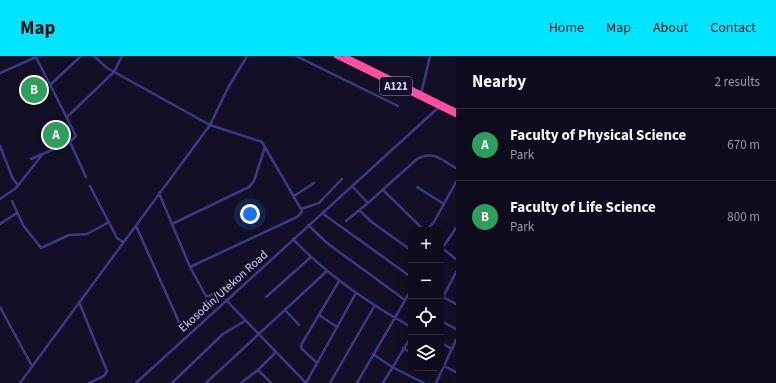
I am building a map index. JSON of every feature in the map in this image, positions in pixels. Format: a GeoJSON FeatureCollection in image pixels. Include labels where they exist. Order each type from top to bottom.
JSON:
{"type":"FeatureCollection","features":[{"type":"Feature","properties":{"kind":"highway","name":"A121"},"geometry":{"type":"LineString","coordinates":[[336,56],[456,115]]}},
{"type":"Feature","properties":{"kind":"highway","name":"A121"},"geometry":{"type":"LineString","coordinates":[[345,56],[351,57],[456,111]]}},
{"type":"Feature","properties":{"kind":"street"},"geometry":{"type":"LineString","coordinates":[[51,84],[81,56]]}},
{"type":"Feature","properties":{"kind":"street"},"geometry":{"type":"LineString","coordinates":[[95,56],[114,72],[210,125],[260,140],[266,146],[301,209],[302,212],[297,217],[190,267]]}},
{"type":"Feature","properties":{"kind":"street"},"geometry":{"type":"LineString","coordinates":[[67,117],[114,72],[122,56]]}},
{"type":"Feature","properties":{"kind":"street"},"geometry":{"type":"LineString","coordinates":[[20,383],[210,125],[228,88],[247,56]]}},
{"type":"Feature","properties":{"kind":"street"},"geometry":{"type":"LineString","coordinates":[[296,56],[398,106]]}},
{"type":"Feature","properties":{"kind":"street"},"geometry":{"type":"LineString","coordinates":[[421,94],[430,56]]}},
{"type":"Feature","properties":{"kind":"street"},"geometry":{"type":"LineString","coordinates":[[0,73],[36,57],[51,84],[76,137],[70,142],[31,160]]}},
{"type":"Feature","properties":{"kind":"street"},"geometry":{"type":"LineString","coordinates":[[108,68],[117,65]]}},
{"type":"Feature","properties":{"kind":"street"},"geometry":{"type":"LineString","coordinates":[[117,65],[121,76]]}},
{"type":"Feature","properties":{"kind":"street","name":"Ekosodin/Utekon Road"},"geometry":{"type":"LineString","coordinates":[[136,383],[439,106]]}},
{"type":"Feature","properties":{"kind":"street"},"geometry":{"type":"LineString","coordinates":[[70,142],[86,177]]}},
{"type":"Feature","properties":{"kind":"street"},"geometry":{"type":"LineString","coordinates":[[0,146],[13,179],[18,185]]}},
{"type":"Feature","properties":{"kind":"street"},"geometry":{"type":"LineString","coordinates":[[172,224],[249,187],[254,181],[266,146]]}},
{"type":"Feature","properties":{"kind":"street"},"geometry":{"type":"LineString","coordinates":[[0,199],[18,185],[42,154]]}},
{"type":"Feature","properties":{"kind":"street"},"geometry":{"type":"LineString","coordinates":[[346,221],[360,211],[417,160],[426,155],[431,155],[456,168]]}},
{"type":"Feature","properties":{"kind":"street"},"geometry":{"type":"LineString","coordinates":[[301,209],[319,203],[342,179]]}},
{"type":"Feature","properties":{"kind":"street"},"geometry":{"type":"LineString","coordinates":[[428,227],[444,204],[456,182]]}},
{"type":"Feature","properties":{"kind":"street"},"geometry":{"type":"LineString","coordinates":[[294,196],[314,183]]}},
{"type":"Feature","properties":{"kind":"street"},"geometry":{"type":"LineString","coordinates":[[90,186],[117,238],[123,242]]}},
{"type":"Feature","properties":{"kind":"street"},"geometry":{"type":"LineString","coordinates":[[352,186],[368,203]]}},
{"type":"Feature","properties":{"kind":"street"},"geometry":{"type":"LineString","coordinates":[[417,187],[444,204]]}},
{"type":"Feature","properties":{"kind":"street"},"geometry":{"type":"LineString","coordinates":[[383,190],[423,227]]}},
{"type":"Feature","properties":{"kind":"street"},"geometry":{"type":"LineString","coordinates":[[159,194],[190,267],[207,297],[243,278]]}},
{"type":"Feature","properties":{"kind":"street"},"geometry":{"type":"LineString","coordinates":[[12,202],[30,236],[41,248],[69,235],[87,234],[109,222]]}},
{"type":"Feature","properties":{"kind":"street"},"geometry":{"type":"LineString","coordinates":[[360,211],[373,223],[408,248]]}},
{"type":"Feature","properties":{"kind":"street"},"geometry":{"type":"LineString","coordinates":[[0,224],[17,213]]}},
{"type":"Feature","properties":{"kind":"street"},"geometry":{"type":"LineString","coordinates":[[322,213],[408,275]]}},
{"type":"Feature","properties":{"kind":"street"},"geometry":{"type":"LineString","coordinates":[[308,225],[327,243],[405,300]]}},
{"type":"Feature","properties":{"kind":"street"},"geometry":{"type":"LineString","coordinates":[[136,226],[183,331]]}},
{"type":"Feature","properties":{"kind":"street"},"geometry":{"type":"LineString","coordinates":[[444,247],[455,233],[456,228]]}},
{"type":"Feature","properties":{"kind":"street"},"geometry":{"type":"LineString","coordinates":[[293,239],[339,281],[394,318],[408,325]]}},
{"type":"Feature","properties":{"kind":"street"},"geometry":{"type":"LineString","coordinates":[[444,250],[456,259]]}},
{"type":"Feature","properties":{"kind":"street"},"geometry":{"type":"LineString","coordinates":[[266,297],[311,257]]}},
{"type":"Feature","properties":{"kind":"street"},"geometry":{"type":"LineString","coordinates":[[206,383],[327,271]]}},
{"type":"Feature","properties":{"kind":"street"},"geometry":{"type":"LineString","coordinates":[[444,293],[456,272]]}},
{"type":"Feature","properties":{"kind":"street"},"geometry":{"type":"LineString","coordinates":[[317,363],[301,347],[339,281]]}},
{"type":"Feature","properties":{"kind":"street"},"geometry":{"type":"LineString","coordinates":[[226,300],[275,353],[306,383],[356,293]]}},
{"type":"Feature","properties":{"kind":"street"},"geometry":{"type":"LineString","coordinates":[[357,383],[408,295]]}},
{"type":"Feature","properties":{"kind":"street"},"geometry":{"type":"LineString","coordinates":[[444,297],[456,304]]}},
{"type":"Feature","properties":{"kind":"street"},"geometry":{"type":"LineString","coordinates":[[80,302],[107,371],[104,376],[89,383]]}},
{"type":"Feature","properties":{"kind":"street"},"geometry":{"type":"LineString","coordinates":[[330,383],[375,305]]}},
{"type":"Feature","properties":{"kind":"street"},"geometry":{"type":"LineString","coordinates":[[0,307],[32,366]]}},
{"type":"Feature","properties":{"kind":"street"},"geometry":{"type":"LineString","coordinates":[[285,310],[299,325]]}},
{"type":"Feature","properties":{"kind":"street"},"geometry":{"type":"LineString","coordinates":[[319,315],[337,327]]}},
{"type":"Feature","properties":{"kind":"street"},"geometry":{"type":"LineString","coordinates":[[172,383],[223,334],[245,321]]}},
{"type":"Feature","properties":{"kind":"street"},"geometry":{"type":"LineString","coordinates":[[444,323],[456,329]]}},
{"type":"Feature","properties":{"kind":"street"},"geometry":{"type":"LineString","coordinates":[[383,383],[408,340]]}},
{"type":"Feature","properties":{"kind":"street"},"geometry":{"type":"LineString","coordinates":[[456,340],[444,366],[456,372]]}},
{"type":"Feature","properties":{"kind":"street"},"geometry":{"type":"LineString","coordinates":[[444,345],[452,349]]}},
{"type":"Feature","properties":{"kind":"street"},"geometry":{"type":"LineString","coordinates":[[403,348],[408,351]]}},
{"type":"Feature","properties":{"kind":"street"},"geometry":{"type":"LineString","coordinates":[[241,383],[258,370],[275,353]]}},
{"type":"Feature","properties":{"kind":"street"},"geometry":{"type":"LineString","coordinates":[[373,354],[392,367],[424,383]]}},
{"type":"Feature","properties":{"kind":"street"},"geometry":{"type":"LineString","coordinates":[[258,370],[271,383]]}},
{"type":"Feature","properties":{"kind":"street"},"geometry":{"type":"LineString","coordinates":[[436,383],[442,371]]}},
{"type":"Feature","properties":{"kind":"place","name":"Faculty of Life Science"},"geometry":{"type":"Point","coordinates":[34,90]}},
{"type":"Feature","properties":{"kind":"place","name":"Faculty of Physical Science"},"geometry":{"type":"Point","coordinates":[56,135]}}]}
